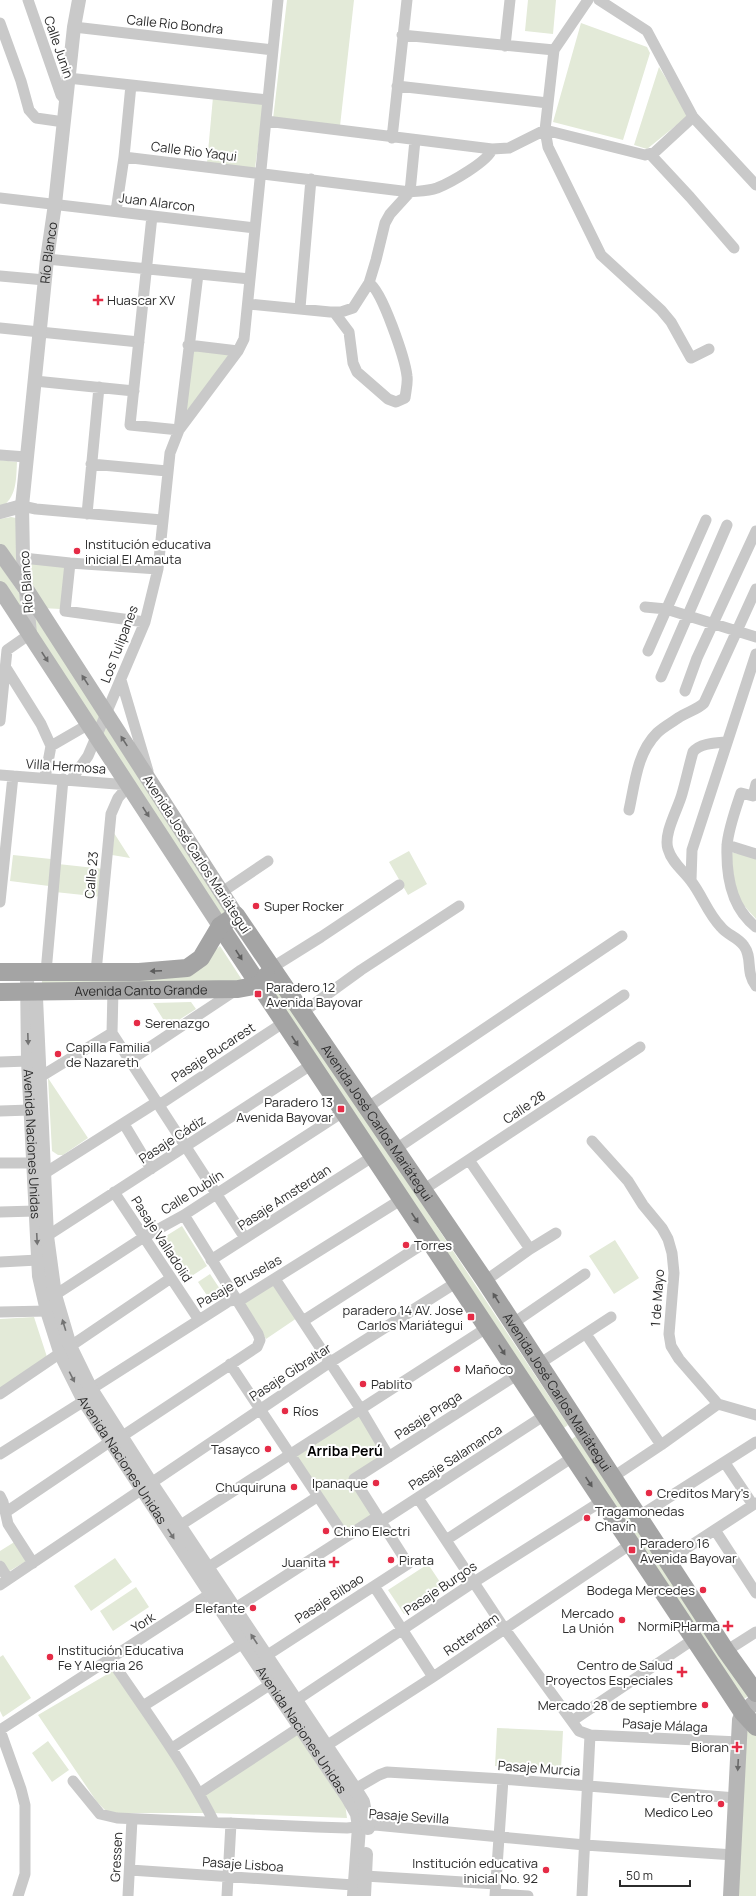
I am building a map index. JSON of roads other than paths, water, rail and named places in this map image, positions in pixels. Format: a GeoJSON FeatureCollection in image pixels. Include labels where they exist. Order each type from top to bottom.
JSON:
{"type":"FeatureCollection","features":[{"type":"Feature","properties":{"kind":"main road","name":"Avenida José Carlos Mariátegui"},"geometry":{"type":"LineString","coordinates":[[0,552],[26,589],[236,915],[273,967],[485,1281],[726,1651],[756,1693]]}},
{"type":"Feature","properties":{"kind":"main road","name":"Avenida José Carlos Mariátegui"},"geometry":{"type":"LineString","coordinates":[[1,592],[93,729],[283,1023],[488,1327],[694,1639],[750,1707],[756,1727]]}},
{"type":"Feature","properties":{"kind":"main road","name":"Avenida Canto Grande"},"geometry":{"type":"LineString","coordinates":[[0,972],[139,972],[187,968],[201,958],[220,926],[236,915]]}},
{"type":"Feature","properties":{"kind":"main road"},"geometry":{"type":"LineString","coordinates":[[259,984],[273,967]]}},
{"type":"Feature","properties":{"kind":"main road","name":"Avenida Canto Grande"},"geometry":{"type":"LineString","coordinates":[[0,992],[238,989],[259,984]]}},
{"type":"Feature","properties":{"kind":"main road"},"geometry":{"type":"LineString","coordinates":[[561,1439],[580,1427]]}},
{"type":"Feature","properties":{"kind":"main road"},"geometry":{"type":"LineString","coordinates":[[731,1896],[740,1720],[750,1707]]}},
{"type":"Feature","properties":{"kind":"street","name":"Calle Junin"},"geometry":{"type":"LineString","coordinates":[[28,0],[61,96],[66,101]]}},
{"type":"Feature","properties":{"kind":"street","name":"Río Blanco"},"geometry":{"type":"LineString","coordinates":[[30,634],[23,558],[22,506],[47,259],[55,204],[74,27],[79,0]]}},
{"type":"Feature","properties":{"kind":"street"},"geometry":{"type":"LineString","coordinates":[[278,0],[248,304],[334,312],[342,312],[353,308],[368,283],[376,260],[385,223],[390,214],[410,192],[415,140]]}},
{"type":"Feature","properties":{"kind":"street"},"geometry":{"type":"LineString","coordinates":[[392,138],[407,0]]}},
{"type":"Feature","properties":{"kind":"street"},"geometry":{"type":"LineString","coordinates":[[505,46],[510,0]]}},
{"type":"Feature","properties":{"kind":"street"},"geometry":{"type":"LineString","coordinates":[[588,0],[554,50],[545,130],[548,147],[601,255],[661,310],[671,322],[691,358],[709,348]]}},
{"type":"Feature","properties":{"kind":"street"},"geometry":{"type":"LineString","coordinates":[[599,0],[647,31],[693,117],[756,185]]}},
{"type":"Feature","properties":{"kind":"street"},"geometry":{"type":"LineString","coordinates":[[0,23],[32,115],[36,118],[64,122]]}},
{"type":"Feature","properties":{"kind":"street","name":"Calle Rio Bondra"},"geometry":{"type":"LineString","coordinates":[[74,27],[274,50]]}},
{"type":"Feature","properties":{"kind":"street"},"geometry":{"type":"LineString","coordinates":[[402,35],[554,50]]}},
{"type":"Feature","properties":{"kind":"street"},"geometry":{"type":"LineString","coordinates":[[68,78],[268,100]]}},
{"type":"Feature","properties":{"kind":"street"},"geometry":{"type":"LineString","coordinates":[[116,211],[124,157],[131,85]]}},
{"type":"Feature","properties":{"kind":"street"},"geometry":{"type":"LineString","coordinates":[[397,86],[548,103]]}},
{"type":"Feature","properties":{"kind":"street"},"geometry":{"type":"LineString","coordinates":[[266,121],[392,138],[492,149],[509,148],[545,130],[640,155],[651,155],[693,117]]}},
{"type":"Feature","properties":{"kind":"street","name":"Calle Rio Yaqui"},"geometry":{"type":"LineString","coordinates":[[124,157],[261,172],[410,192],[426,191],[450,182],[486,159],[491,153],[492,149]]}},
{"type":"Feature","properties":{"kind":"street"},"geometry":{"type":"LineString","coordinates":[[651,155],[734,248]]}},
{"type":"Feature","properties":{"kind":"street"},"geometry":{"type":"LineString","coordinates":[[300,308],[311,179]]}},
{"type":"Feature","properties":{"kind":"street","name":"Juan Alarcon"},"geometry":{"type":"LineString","coordinates":[[0,198],[255,228]]}},
{"type":"Feature","properties":{"kind":"street"},"geometry":{"type":"LineString","coordinates":[[152,216],[148,269],[130,425],[179,430],[188,345],[198,274]]}},
{"type":"Feature","properties":{"kind":"street"},"geometry":{"type":"LineString","coordinates":[[47,259],[250,280]]}},
{"type":"Feature","properties":{"kind":"street"},"geometry":{"type":"LineString","coordinates":[[0,276],[45,280]]}},
{"type":"Feature","properties":{"kind":"street"},"geometry":{"type":"LineString","coordinates":[[334,312],[349,332],[353,363],[358,372],[388,399],[396,402],[405,398],[407,375],[400,348],[378,292],[368,283]]}},
{"type":"Feature","properties":{"kind":"street","name":"Los Tulipanes"},"geometry":{"type":"LineString","coordinates":[[67,780],[88,756],[93,729],[106,713],[145,622],[158,569],[170,453],[179,430],[238,351],[244,339],[248,304]]}},
{"type":"Feature","properties":{"kind":"street"},"geometry":{"type":"LineString","coordinates":[[0,328],[140,342]]}},
{"type":"Feature","properties":{"kind":"street"},"geometry":{"type":"LineString","coordinates":[[188,345],[238,351]]}},
{"type":"Feature","properties":{"kind":"street"},"geometry":{"type":"LineString","coordinates":[[34,381],[134,391]]}},
{"type":"Feature","properties":{"kind":"street"},"geometry":{"type":"LineString","coordinates":[[87,514],[99,387]]}},
{"type":"Feature","properties":{"kind":"street"},"geometry":{"type":"LineString","coordinates":[[0,455],[26,457]]}},
{"type":"Feature","properties":{"kind":"street"},"geometry":{"type":"LineString","coordinates":[[91,464],[167,471]]}},
{"type":"Feature","properties":{"kind":"street"},"geometry":{"type":"LineString","coordinates":[[0,512],[22,506],[87,514],[162,520]]}},
{"type":"Feature","properties":{"kind":"street"},"geometry":{"type":"LineString","coordinates":[[648,650],[706,520]]}},
{"type":"Feature","properties":{"kind":"street"},"geometry":{"type":"LineString","coordinates":[[662,677],[727,525]]}},
{"type":"Feature","properties":{"kind":"street"},"geometry":{"type":"LineString","coordinates":[[685,691],[697,658],[756,531]]}},
{"type":"Feature","properties":{"kind":"street"},"geometry":{"type":"LineString","coordinates":[[23,558],[70,564],[158,569]]}},
{"type":"Feature","properties":{"kind":"street"},"geometry":{"type":"LineString","coordinates":[[70,564],[65,612],[145,622]]}},
{"type":"Feature","properties":{"kind":"street"},"geometry":{"type":"LineString","coordinates":[[629,810],[639,762],[649,742],[658,732],[682,715],[699,708],[704,703],[756,589]]}},
{"type":"Feature","properties":{"kind":"street"},"geometry":{"type":"LineString","coordinates":[[644,607],[666,609],[713,625],[756,637]]}},
{"type":"Feature","properties":{"kind":"street"},"geometry":{"type":"LineString","coordinates":[[0,722],[6,668],[4,650],[30,634]]}},
{"type":"Feature","properties":{"kind":"street"},"geometry":{"type":"LineString","coordinates":[[691,880],[692,850],[756,654]]}},
{"type":"Feature","properties":{"kind":"street"},"geometry":{"type":"LineString","coordinates":[[6,668],[41,724],[51,746],[45,778]]}},
{"type":"Feature","properties":{"kind":"street"},"geometry":{"type":"LineString","coordinates":[[121,680],[152,785]]}},
{"type":"Feature","properties":{"kind":"street"},"geometry":{"type":"LineString","coordinates":[[51,746],[93,729]]}},
{"type":"Feature","properties":{"kind":"street"},"geometry":{"type":"LineString","coordinates":[[727,742],[703,745],[696,748],[693,752],[682,795],[671,825],[667,848],[681,871],[691,880],[721,928],[738,939],[745,947],[748,954],[749,975],[756,986]]}},
{"type":"Feature","properties":{"kind":"street","name":"Villa Hermosa"},"geometry":{"type":"LineString","coordinates":[[0,775],[129,786]]}},
{"type":"Feature","properties":{"kind":"street"},"geometry":{"type":"LineString","coordinates":[[0,902],[13,776]]}},
{"type":"Feature","properties":{"kind":"street"},"geometry":{"type":"LineString","coordinates":[[36,972],[67,780]]}},
{"type":"Feature","properties":{"kind":"street"},"geometry":{"type":"LineString","coordinates":[[756,784],[755,796],[741,792],[727,845],[729,881],[732,893],[737,904],[756,927]]}},
{"type":"Feature","properties":{"kind":"street","name":"Calle 23"},"geometry":{"type":"LineString","coordinates":[[96,972],[111,814],[118,798],[129,786]]}},
{"type":"Feature","properties":{"kind":"street"},"geometry":{"type":"LineString","coordinates":[[727,845],[756,854]]}},
{"type":"Feature","properties":{"kind":"street"},"geometry":{"type":"LineString","coordinates":[[222,892],[268,861]]}},
{"type":"Feature","properties":{"kind":"street"},"geometry":{"type":"LineString","coordinates":[[273,967],[321,938],[399,885]]}},
{"type":"Feature","properties":{"kind":"street"},"geometry":{"type":"LineString","coordinates":[[303,1012],[361,970],[459,906]]}},
{"type":"Feature","properties":{"kind":"street"},"geometry":{"type":"LineString","coordinates":[[368,1107],[622,936]]}},
{"type":"Feature","properties":{"kind":"street","name":"Avenida Naciones Unidas"},"geometry":{"type":"LineString","coordinates":[[36,972],[32,991],[28,1061],[30,1110],[55,1295],[66,1350]]}},
{"type":"Feature","properties":{"kind":"street"},"geometry":{"type":"LineString","coordinates":[[129,1061],[238,989]]}},
{"type":"Feature","properties":{"kind":"street"},"geometry":{"type":"LineString","coordinates":[[113,990],[112,1033],[245,1238]]}},
{"type":"Feature","properties":{"kind":"street","name":"Avenida Naciones Unidas"},"geometry":{"type":"LineString","coordinates":[[32,991],[40,1077],[38,1170],[35,1211],[39,1276],[47,1311],[88,1395],[215,1591],[242,1643],[300,1727],[350,1791]]}},
{"type":"Feature","properties":{"kind":"street"},"geometry":{"type":"LineString","coordinates":[[396,1149],[624,995]]}},
{"type":"Feature","properties":{"kind":"street","name":"Pasaje Bucarest"},"geometry":{"type":"LineString","coordinates":[[38,1170],[124,1124],[283,1023]]}},
{"type":"Feature","properties":{"kind":"street"},"geometry":{"type":"LineString","coordinates":[[40,1077],[112,1033]]}},
{"type":"Feature","properties":{"kind":"street","name":"Calle 28"},"geometry":{"type":"LineString","coordinates":[[423,1190],[640,1047]]}},
{"type":"Feature","properties":{"kind":"street"},"geometry":{"type":"LineString","coordinates":[[0,1062],[28,1061]]}},
{"type":"Feature","properties":{"kind":"street","name":"Pasaje Cádiz"},"geometry":{"type":"LineString","coordinates":[[48,1236],[311,1065]]}},
{"type":"Feature","properties":{"kind":"street"},"geometry":{"type":"LineString","coordinates":[[0,1111],[30,1110]]}},
{"type":"Feature","properties":{"kind":"street","name":"Calle Dublín"},"geometry":{"type":"LineString","coordinates":[[55,1295],[144,1237],[184,1215],[343,1112]]}},
{"type":"Feature","properties":{"kind":"street"},"geometry":{"type":"LineString","coordinates":[[124,1124],[151,1168]]}},
{"type":"Feature","properties":{"kind":"street","name":"1 de Mayo"},"geometry":{"type":"LineString","coordinates":[[592,1140],[628,1181],[643,1206],[662,1228],[668,1239],[672,1253],[674,1273],[669,1334],[671,1346],[679,1359],[718,1404]]}},
{"type":"Feature","properties":{"kind":"street","name":"Pasaje Amsterdan"},"geometry":{"type":"LineString","coordinates":[[211,1260],[372,1157]]}},
{"type":"Feature","properties":{"kind":"street"},"geometry":{"type":"LineString","coordinates":[[470,1160],[530,1249]]}},
{"type":"Feature","properties":{"kind":"street"},"geometry":{"type":"LineString","coordinates":[[0,1163],[38,1170]]}},
{"type":"Feature","properties":{"kind":"street","name":"Pasaje Valladolid"},"geometry":{"type":"LineString","coordinates":[[114,1192],[199,1320]]}},
{"type":"Feature","properties":{"kind":"street","name":"Pasaje Bruselas"},"geometry":{"type":"LineString","coordinates":[[0,1454],[199,1320],[229,1302],[242,1299],[402,1199]]}},
{"type":"Feature","properties":{"kind":"street"},"geometry":{"type":"LineString","coordinates":[[0,1212],[35,1211]]}},
{"type":"Feature","properties":{"kind":"street"},"geometry":{"type":"LineString","coordinates":[[6,1512],[257,1347],[260,1340],[258,1334],[184,1215]]}},
{"type":"Feature","properties":{"kind":"street"},"geometry":{"type":"LineString","coordinates":[[485,1281],[530,1249],[556,1233]]}},
{"type":"Feature","properties":{"kind":"street"},"geometry":{"type":"LineString","coordinates":[[303,1321],[429,1240]]}},
{"type":"Feature","properties":{"kind":"street"},"geometry":{"type":"LineString","coordinates":[[0,1262],[38,1260]]}},
{"type":"Feature","properties":{"kind":"street"},"geometry":{"type":"LineString","coordinates":[[512,1324],[585,1274]]}},
{"type":"Feature","properties":{"kind":"street"},"geometry":{"type":"LineString","coordinates":[[0,1394],[171,1278]]}},
{"type":"Feature","properties":{"kind":"street"},"geometry":{"type":"LineString","coordinates":[[275,1278],[390,1456]]}},
{"type":"Feature","properties":{"kind":"street","name":"Pasaje Gibraltar"},"geometry":{"type":"LineString","coordinates":[[4,1582],[329,1363],[457,1282]]}},
{"type":"Feature","properties":{"kind":"street"},"geometry":{"type":"LineString","coordinates":[[0,1312],[47,1311]]}},
{"type":"Feature","properties":{"kind":"street"},"geometry":{"type":"LineString","coordinates":[[538,1364],[610,1317]]}},
{"type":"Feature","properties":{"kind":"street"},"geometry":{"type":"LineString","coordinates":[[179,1526],[360,1408],[488,1327]]}},
{"type":"Feature","properties":{"kind":"street"},"geometry":{"type":"LineString","coordinates":[[586,1334],[661,1445]]}},
{"type":"Feature","properties":{"kind":"street"},"geometry":{"type":"LineString","coordinates":[[230,1364],[289,1455],[345,1537]]}},
{"type":"Feature","properties":{"kind":"street","name":"Pasaje Praga"},"geometry":{"type":"LineString","coordinates":[[379,1520],[354,1479],[518,1374]]}},
{"type":"Feature","properties":{"kind":"street"},"geometry":{"type":"LineString","coordinates":[[613,1477],[718,1404],[756,1415]]}},
{"type":"Feature","properties":{"kind":"street","name":"Pasaje Salamanca"},"geometry":{"type":"LineString","coordinates":[[234,1609],[345,1537],[418,1498],[545,1415]]}},
{"type":"Feature","properties":{"kind":"street"},"geometry":{"type":"LineString","coordinates":[[638,1517],[756,1442]]}},
{"type":"Feature","properties":{"kind":"street"},"geometry":{"type":"LineString","coordinates":[[446,1540],[573,1457]]}},
{"type":"Feature","properties":{"kind":"street"},"geometry":{"type":"LineString","coordinates":[[667,1561],[755,1504],[725,1463]]}},
{"type":"Feature","properties":{"kind":"street","name":"Avenida Naciones Unidas"},"geometry":{"type":"LineString","coordinates":[[146,1486],[179,1526],[207,1568],[215,1591],[234,1609],[266,1656],[326,1746],[350,1791],[357,1814],[363,1827],[358,1886],[364,1896]]}},
{"type":"Feature","properties":{"kind":"street"},"geometry":{"type":"LineString","coordinates":[[0,1496],[6,1512],[8,1524],[33,1563]]}},
{"type":"Feature","properties":{"kind":"street"},"geometry":{"type":"LineString","coordinates":[[207,1568],[317,1497]]}},
{"type":"Feature","properties":{"kind":"street"},"geometry":{"type":"LineString","coordinates":[[418,1498],[504,1628],[579,1730],[590,1735],[582,1896]]}},
{"type":"Feature","properties":{"kind":"street","name":"Pasaje Burgos"},"geometry":{"type":"LineString","coordinates":[[295,1701],[474,1582],[602,1501]]}},
{"type":"Feature","properties":{"kind":"street","name":"Pasaje Bilbao"},"geometry":{"type":"LineString","coordinates":[[266,1656],[408,1564],[379,1520]]}},
{"type":"Feature","properties":{"kind":"street"},"geometry":{"type":"LineString","coordinates":[[715,1530],[756,1593]]}},
{"type":"Feature","properties":{"kind":"street","name":"Rotterdam"},"geometry":{"type":"LineString","coordinates":[[326,1746],[631,1544]]}},
{"type":"Feature","properties":{"kind":"street"},"geometry":{"type":"LineString","coordinates":[[0,1566],[4,1582]]}},
{"type":"Feature","properties":{"kind":"street"},"geometry":{"type":"LineString","coordinates":[[374,1586],[433,1676]]}},
{"type":"Feature","properties":{"kind":"street","name":"York"},"geometry":{"type":"LineString","coordinates":[[0,1730],[111,1660],[215,1591]]}},
{"type":"Feature","properties":{"kind":"street"},"geometry":{"type":"LineString","coordinates":[[726,1651],[756,1632]]}},
{"type":"Feature","properties":{"kind":"street"},"geometry":{"type":"LineString","coordinates":[[572,1721],[694,1639]]}},
{"type":"Feature","properties":{"kind":"street"},"geometry":{"type":"LineString","coordinates":[[143,1706],[242,1643]]}},
{"type":"Feature","properties":{"kind":"street"},"geometry":{"type":"LineString","coordinates":[[111,1660],[172,1748],[200,1793],[214,1822]]}},
{"type":"Feature","properties":{"kind":"street"},"geometry":{"type":"LineString","coordinates":[[172,1748],[271,1684]]}},
{"type":"Feature","properties":{"kind":"street"},"geometry":{"type":"LineString","coordinates":[[200,1793],[300,1727]]}},
{"type":"Feature","properties":{"kind":"street"},"geometry":{"type":"LineString","coordinates":[[0,1730],[25,1805],[25,1874],[18,1896]]}},
{"type":"Feature","properties":{"kind":"street","name":"Pasaje Málaga"},"geometry":{"type":"LineString","coordinates":[[590,1735],[739,1742]]}},
{"type":"Feature","properties":{"kind":"street","name":"Pasaje Murcia"},"geometry":{"type":"LineString","coordinates":[[350,1791],[379,1775],[388,1772],[503,1779],[736,1798]]}},
{"type":"Feature","properties":{"kind":"street"},"geometry":{"type":"LineString","coordinates":[[496,1891],[498,1838],[503,1779]]}},
{"type":"Feature","properties":{"kind":"street","name":"Pasaje Sevilla"},"geometry":{"type":"LineString","coordinates":[[73,1781],[100,1814],[117,1818],[316,1827],[363,1827],[375,1825],[498,1838],[734,1855]]}},
{"type":"Feature","properties":{"kind":"street","name":"Gressen"},"geometry":{"type":"LineString","coordinates":[[128,1896],[132,1819]]}},
{"type":"Feature","properties":{"kind":"street"},"geometry":{"type":"LineString","coordinates":[[227,1896],[231,1823]]}},
{"type":"Feature","properties":{"kind":"street","name":"Pasaje Lisboa"},"geometry":{"type":"LineString","coordinates":[[130,1870],[358,1886],[496,1891],[528,1896]]}},
{"type":"Feature","properties":{"kind":"place","name":"Huascar XV"},"geometry":{"type":"Point","coordinates":[98,300]}},
{"type":"Feature","properties":{"kind":"place","name":"Institución educativa inicial El Amauta"},"geometry":{"type":"Point","coordinates":[77,551]}},
{"type":"Feature","properties":{"kind":"place","name":"Super Rocker"},"geometry":{"type":"Point","coordinates":[256,906]}},
{"type":"Feature","properties":{"kind":"place","name":"Paradero 12 Avenida Bayovar"},"geometry":{"type":"Point","coordinates":[258,994]}},
{"type":"Feature","properties":{"kind":"place","name":"Serenazgo"},"geometry":{"type":"Point","coordinates":[137,1023]}},
{"type":"Feature","properties":{"kind":"place","name":"Capilla Familia de Nazareth"},"geometry":{"type":"Point","coordinates":[58,1054]}},
{"type":"Feature","properties":{"kind":"place","name":"Paradero 13 Avenida Bayovar"},"geometry":{"type":"Point","coordinates":[341,1109]}},
{"type":"Feature","properties":{"kind":"place","name":"Torres"},"geometry":{"type":"Point","coordinates":[406,1245]}},
{"type":"Feature","properties":{"kind":"place","name":"paradero 14 AV. Jose Carlos Mariátegui"},"geometry":{"type":"Point","coordinates":[471,1317]}},
{"type":"Feature","properties":{"kind":"place","name":"Mañoco"},"geometry":{"type":"Point","coordinates":[457,1369]}},
{"type":"Feature","properties":{"kind":"place","name":"Pablito"},"geometry":{"type":"Point","coordinates":[363,1384]}},
{"type":"Feature","properties":{"kind":"place","name":"Ríos"},"geometry":{"type":"Point","coordinates":[285,1411]}},
{"type":"Feature","properties":{"kind":"place","name":"Tasayco"},"geometry":{"type":"Point","coordinates":[268,1449]}},
{"type":"Feature","properties":{"kind":"place","name":"Ipanaque"},"geometry":{"type":"Point","coordinates":[376,1483]}},
{"type":"Feature","properties":{"kind":"place","name":"Chuquiruna"},"geometry":{"type":"Point","coordinates":[294,1487]}},
{"type":"Feature","properties":{"kind":"place","name":"Creditos Mary's"},"geometry":{"type":"Point","coordinates":[649,1493]}},
{"type":"Feature","properties":{"kind":"place","name":"Tragamonedas Chavín"},"geometry":{"type":"Point","coordinates":[587,1518]}},
{"type":"Feature","properties":{"kind":"place","name":"Chino Electri"},"geometry":{"type":"Point","coordinates":[326,1531]}},
{"type":"Feature","properties":{"kind":"place","name":"Paradero 16 Avenida Bayovar"},"geometry":{"type":"Point","coordinates":[632,1550]}},
{"type":"Feature","properties":{"kind":"place","name":"Pirata"},"geometry":{"type":"Point","coordinates":[391,1560]}},
{"type":"Feature","properties":{"kind":"place","name":"Juanita"},"geometry":{"type":"Point","coordinates":[334,1562]}},
{"type":"Feature","properties":{"kind":"place","name":"Bodega Mercedes"},"geometry":{"type":"Point","coordinates":[703,1590]}},
{"type":"Feature","properties":{"kind":"place","name":"Elefante"},"geometry":{"type":"Point","coordinates":[253,1608]}},
{"type":"Feature","properties":{"kind":"place","name":"Mercado La Unión"},"geometry":{"type":"Point","coordinates":[622,1620]}},
{"type":"Feature","properties":{"kind":"place","name":"NormiPHarma"},"geometry":{"type":"Point","coordinates":[728,1626]}},
{"type":"Feature","properties":{"kind":"place","name":"Institución Educativa Fe Y Alegria 26"},"geometry":{"type":"Point","coordinates":[50,1657]}},
{"type":"Feature","properties":{"kind":"place","name":"Centro de Salud Proyectos Especiales"},"geometry":{"type":"Point","coordinates":[682,1672]}},
{"type":"Feature","properties":{"kind":"place","name":"Mercado 28 de septiembre"},"geometry":{"type":"Point","coordinates":[705,1705]}},
{"type":"Feature","properties":{"kind":"place","name":"Bioran"},"geometry":{"type":"Point","coordinates":[737,1747]}},
{"type":"Feature","properties":{"kind":"place","name":"Centro Medico Leo"},"geometry":{"type":"Point","coordinates":[721,1804]}},
{"type":"Feature","properties":{"kind":"place","name":"Institución educativa inicial No. 92"},"geometry":{"type":"Point","coordinates":[546,1870]}},
{"type":"Feature","properties":{"kind":"district","name":"Arriba Perú"},"geometry":{"type":"Point","coordinates":[345,1451]}}]}
